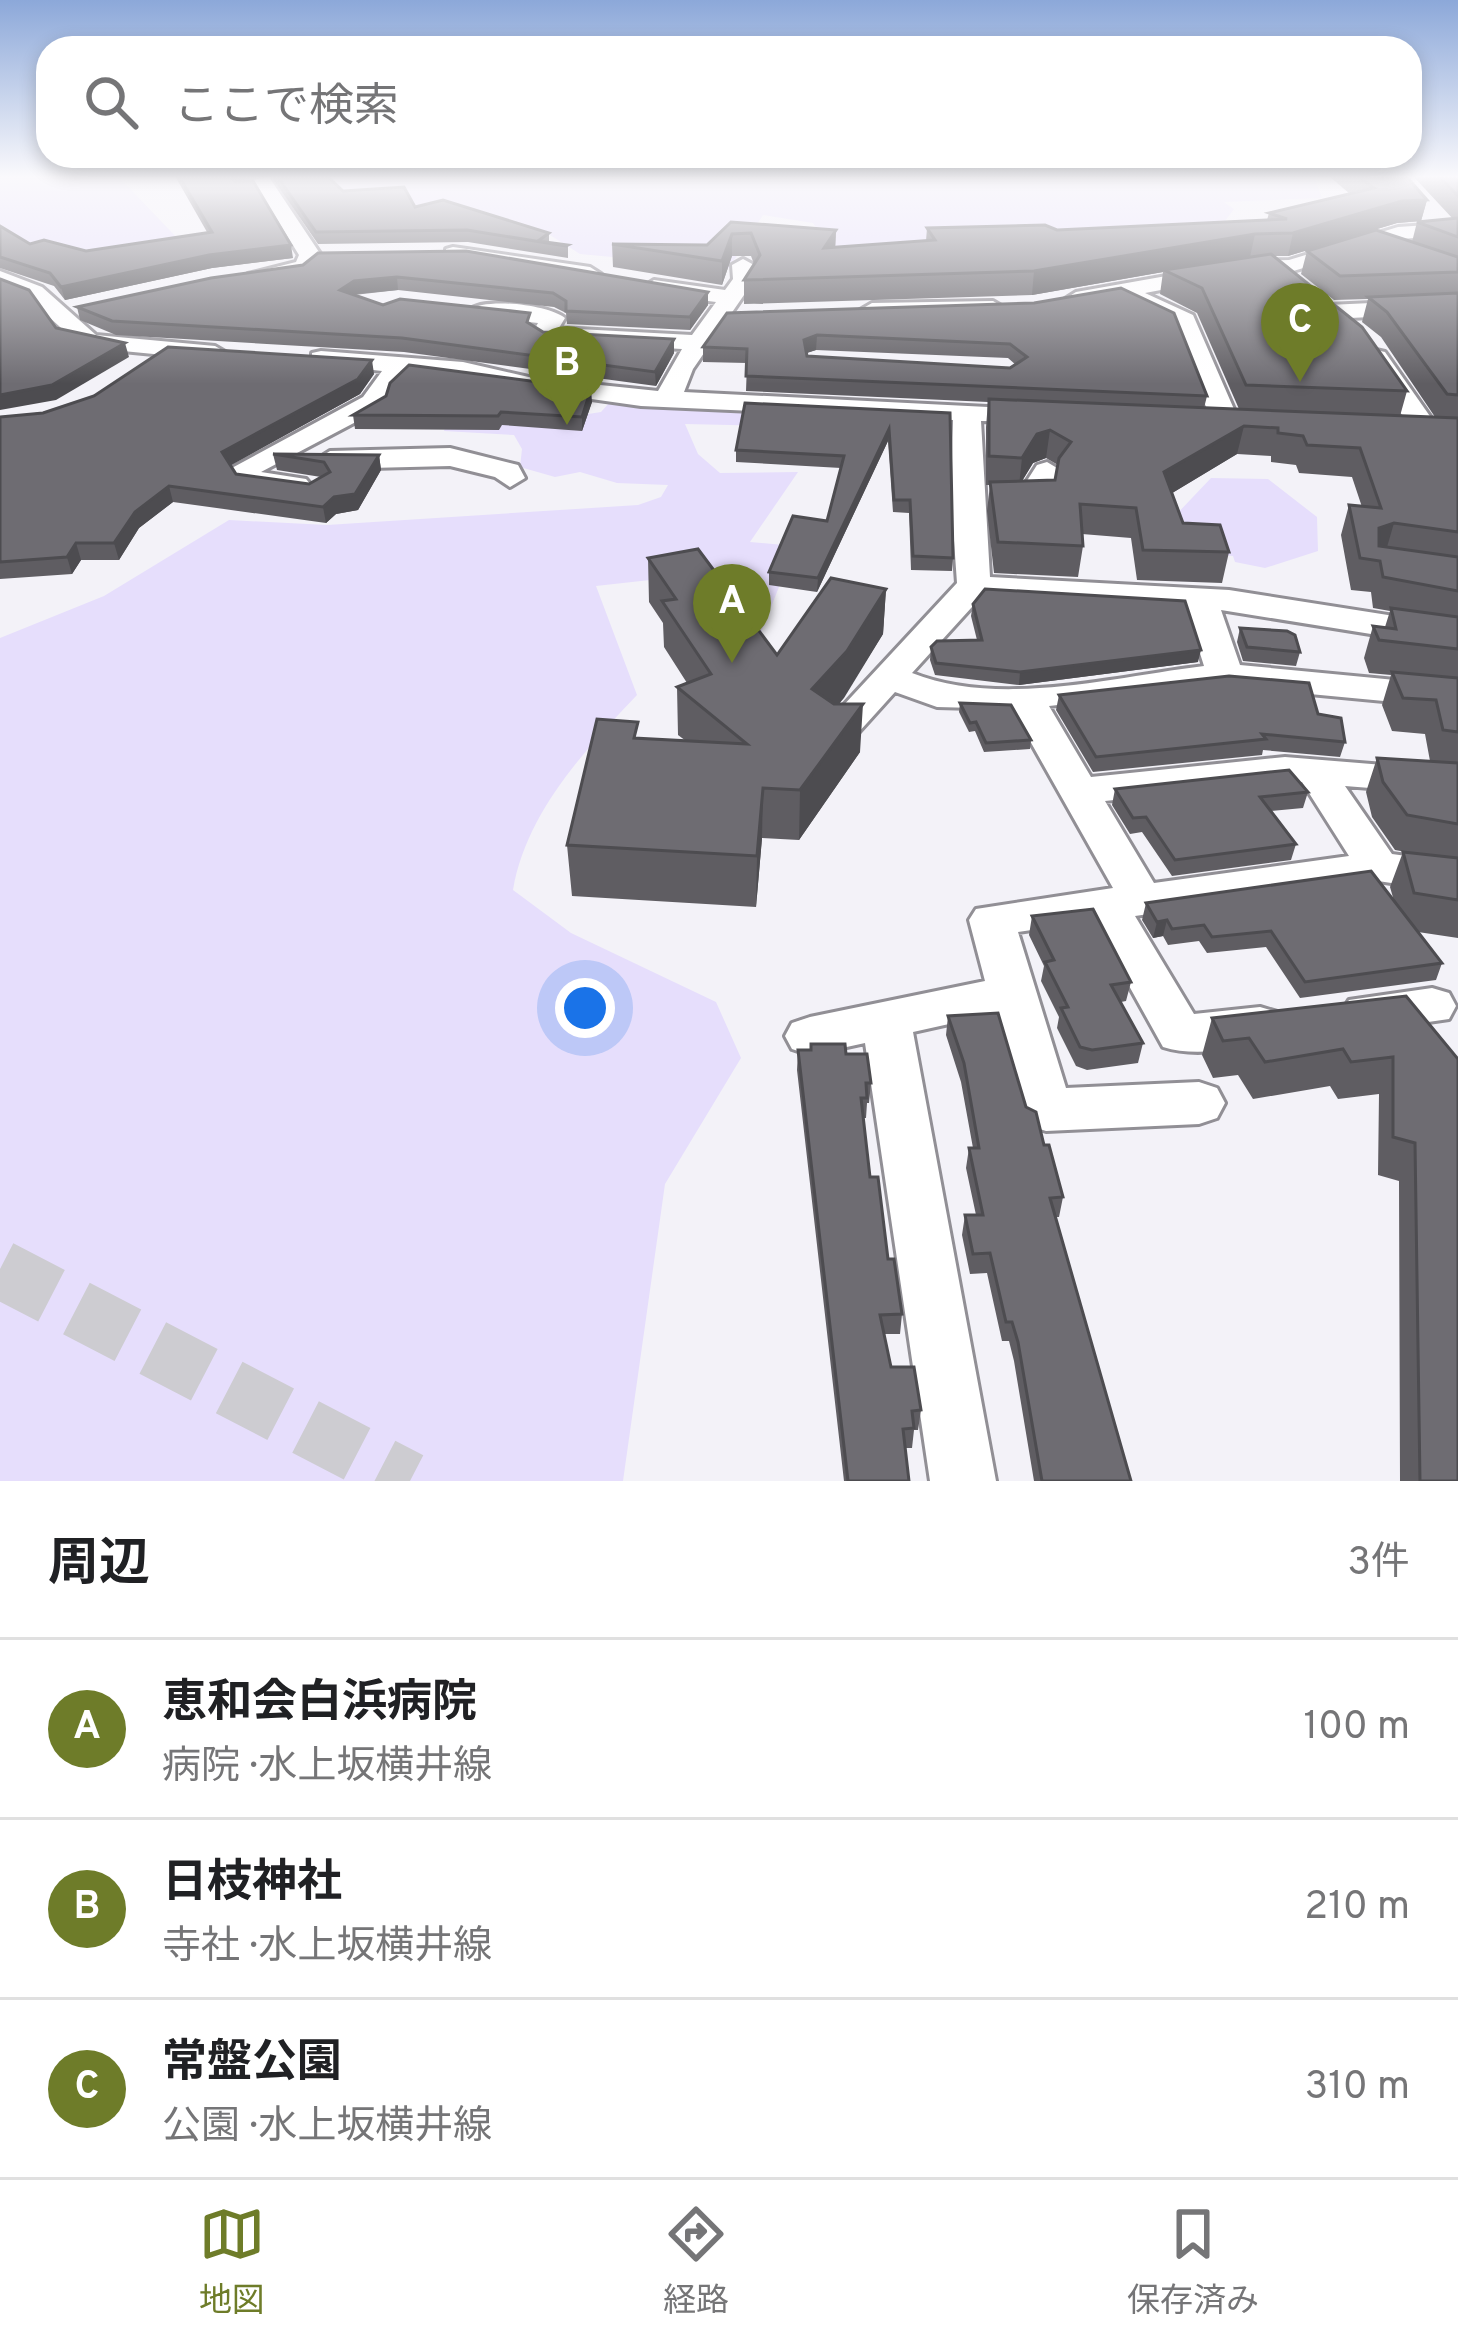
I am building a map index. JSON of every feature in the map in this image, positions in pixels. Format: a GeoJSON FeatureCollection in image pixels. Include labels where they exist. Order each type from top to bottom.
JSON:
{"type":"FeatureCollection","features":[{"type":"Feature","properties":{"kind":"street"},"geometry":{"type":"LineString","coordinates":[[232,277],[305,267],[322,254],[314,245]]}},
{"type":"Feature","properties":{"kind":"street"},"geometry":{"type":"LineString","coordinates":[[1048,304],[1273,267],[1355,245]]}},
{"type":"Feature","properties":{"kind":"street"},"geometry":{"type":"LineString","coordinates":[[1382,245],[1406,253]]}},
{"type":"Feature","properties":{"kind":"street"},"geometry":{"type":"LineString","coordinates":[[427,252],[516,259],[732,310]]}},
{"type":"Feature","properties":{"kind":"street"},"geometry":{"type":"LineString","coordinates":[[668,400],[680,370],[732,310],[744,279],[743,265]]}},
{"type":"Feature","properties":{"kind":"street"},"geometry":{"type":"LineString","coordinates":[[1273,267],[1367,345],[1427,432]]}},
{"type":"Feature","properties":{"kind":"street"},"geometry":{"type":"LineString","coordinates":[[0,278],[34,287],[70,311],[73,334],[91,341],[248,354]]}},
{"type":"Feature","properties":{"kind":"street"},"geometry":{"type":"LineString","coordinates":[[1122,290],[1185,320],[1226,423]]}},
{"type":"Feature","properties":{"kind":"street"},"geometry":{"type":"LineString","coordinates":[[1328,312],[1458,306]]}},
{"type":"Feature","properties":{"kind":"street"},"geometry":{"type":"LineString","coordinates":[[465,308],[553,318],[544,334],[701,343]]}},
{"type":"Feature","properties":{"kind":"street"},"geometry":{"type":"LineString","coordinates":[[847,312],[1006,315]]}},
{"type":"Feature","properties":{"kind":"street"},"geometry":{"type":"LineString","coordinates":[[134,374],[163,350]]}},
{"type":"Feature","properties":{"kind":"street"},"geometry":{"type":"LineString","coordinates":[[289,356],[403,364],[533,386],[668,400],[815,396],[968,413],[1014,404],[1063,417]]}},
{"type":"Feature","properties":{"kind":"street"},"geometry":{"type":"LineString","coordinates":[[314,487],[250,480],[245,469],[356,415],[377,400],[375,393],[403,364]]}},
{"type":"Feature","properties":{"kind":"street"},"geometry":{"type":"LineString","coordinates":[[834,736],[974,585],[966,498],[968,413]]}},
{"type":"Feature","properties":{"kind":"street"},"geometry":{"type":"LineString","coordinates":[[1382,430],[1458,435]]}},
{"type":"Feature","properties":{"kind":"street"},"geometry":{"type":"LineString","coordinates":[[266,455],[337,461],[449,457],[508,471],[510,478]]}},
{"type":"Feature","properties":{"kind":"street"},"geometry":{"type":"LineString","coordinates":[[966,498],[1037,500],[1036,484],[1047,471]]}},
{"type":"Feature","properties":{"kind":"street"},"geometry":{"type":"LineString","coordinates":[[974,585],[1200,598],[1458,637]]}},
{"type":"Feature","properties":{"kind":"street"},"geometry":{"type":"LineString","coordinates":[[1200,598],[1226,675]]}},
{"type":"Feature","properties":{"kind":"street"},"geometry":{"type":"LineString","coordinates":[[888,676],[937,696],[1024,698],[1226,675],[1458,697]]}},
{"type":"Feature","properties":{"kind":"street"},"geometry":{"type":"LineString","coordinates":[[1024,698],[1081,791],[1181,1034],[1432,1006]]}},
{"type":"Feature","properties":{"kind":"street"},"geometry":{"type":"LineString","coordinates":[[1081,791],[1313,769],[1458,783]]}},
{"type":"Feature","properties":{"kind":"street"},"geometry":{"type":"LineString","coordinates":[[1313,769],[1378,867]]}},
{"type":"Feature","properties":{"kind":"street"},"geometry":{"type":"LineString","coordinates":[[1199,1103],[1046,1110],[992,920],[1378,867],[1458,878]]}},
{"type":"Feature","properties":{"kind":"street"},"geometry":{"type":"LineString","coordinates":[[810,1036],[1011,993]]}},
{"type":"Feature","properties":{"kind":"street"},"geometry":{"type":"LineString","coordinates":[[886,1021],[963,1481]]}},
{"type":"Feature","properties":{"kind":"shaded area"},"geometry":{"type":"Polygon","coordinates":[[[32,245],[147,245],[89,251],[32,245]]]}},
{"type":"Feature","properties":{"kind":"shaded area"},"geometry":{"type":"Polygon","coordinates":[[[566,245],[744,245],[729,268],[580,254],[566,245]]]}},
{"type":"Feature","properties":{"kind":"shaded area"},"geometry":{"type":"Polygon","coordinates":[[[829,245],[1054,245],[842,263],[829,245]]]}},
{"type":"Feature","properties":{"kind":"shaded area"},"geometry":{"type":"Polygon","coordinates":[[[455,400],[582,415],[601,412],[609,403],[822,414],[813,427],[685,424],[698,454],[720,473],[798,472],[750,542],[795,546],[755,648],[704,574],[596,586],[637,695],[578,761],[544,809],[530,835],[513,890],[571,933],[716,1002],[741,1058],[665,1184],[623,1481],[0,1481],[0,638],[104,596],[229,520],[327,525],[638,505],[661,497],[668,485],[617,483],[580,472],[555,477],[520,467],[522,449],[514,435],[444,431],[455,400]]]}},
{"type":"Feature","properties":{"kind":"shaded area"},"geometry":{"type":"Polygon","coordinates":[[[1211,478],[1268,479],[1317,517],[1318,551],[1265,568],[1235,562],[1233,556],[1157,550],[1173,518],[1211,478]]]}},
{"type":"Feature","properties":{"kind":"building"},"geometry":{"type":"Polygon","coordinates":[[[0,245],[64,245],[86,251],[125,245],[290,245],[209,255],[61,287],[50,273],[0,257],[0,245]]]}},
{"type":"Feature","properties":{"kind":"building"},"geometry":{"type":"Polygon","coordinates":[[[619,245],[728,245],[722,261],[619,245]]]}},
{"type":"Feature","properties":{"kind":"building"},"geometry":{"type":"Polygon","coordinates":[[[756,245],[1189,245],[1034,271],[744,280],[760,255],[756,245]]]}},
{"type":"Feature","properties":{"kind":"building"},"geometry":{"type":"Polygon","coordinates":[[[1326,245],[1422,245],[1458,257],[1458,272],[1340,276],[1307,251],[1326,245]]]}},
{"type":"Feature","properties":{"kind":"building"},"geometry":{"type":"Polygon","coordinates":[[[466,251],[708,292],[690,317],[566,311],[566,301],[553,293],[397,277],[354,281],[340,290],[383,305],[400,299],[530,313],[527,322],[543,332],[674,339],[655,372],[402,338],[112,321],[77,307],[211,278],[303,265],[318,253],[466,251]]]}},
{"type":"Feature","properties":{"kind":"building"},"geometry":{"type":"Polygon","coordinates":[[[1271,254],[1362,327],[1407,391],[1246,385],[1202,288],[1164,270],[1271,254]]]}},
{"type":"Feature","properties":{"kind":"building"},"geometry":{"type":"Polygon","coordinates":[[[0,279],[29,290],[56,328],[125,343],[52,385],[0,395],[0,279]]]}},
{"type":"Feature","properties":{"kind":"building"},"geometry":{"type":"Polygon","coordinates":[[[1121,288],[1174,313],[1207,396],[746,376],[747,349],[703,347],[727,313],[1034,303],[1121,288]],[[817,335],[804,340],[807,356],[1010,368],[1027,357],[1010,344],[817,335]]]}},
{"type":"Feature","properties":{"kind":"building"},"geometry":{"type":"Polygon","coordinates":[[[1458,293],[1458,395],[1447,394],[1387,312],[1368,297],[1458,293]]]}},
{"type":"Feature","properties":{"kind":"building"},"geometry":{"type":"Polygon","coordinates":[[[168,347],[372,360],[358,379],[222,452],[236,474],[309,484],[330,472],[324,462],[273,454],[379,455],[355,494],[334,497],[323,507],[169,486],[135,512],[114,543],[76,543],[67,557],[0,562],[0,417],[43,413],[94,396],[168,347]]]}},
{"type":"Feature","properties":{"kind":"building"},"geometry":{"type":"Polygon","coordinates":[[[409,365],[591,389],[582,417],[501,412],[498,416],[353,415],[386,396],[390,383],[409,365]]]}},
{"type":"Feature","properties":{"kind":"building"},"geometry":{"type":"Polygon","coordinates":[[[989,399],[1458,418],[1458,532],[1394,523],[1379,528],[1379,546],[1458,557],[1458,591],[1383,577],[1380,561],[1360,558],[1349,505],[1381,508],[1360,448],[1307,445],[1303,436],[1278,433],[1278,428],[1244,426],[1164,472],[1183,523],[1220,525],[1229,552],[1143,550],[1136,508],[1080,504],[1083,546],[998,542],[990,482],[1055,480],[1059,458],[1071,442],[1050,430],[1037,434],[1022,458],[989,456],[989,399]]]}},
{"type":"Feature","properties":{"kind":"building"},"geometry":{"type":"Polygon","coordinates":[[[745,403],[950,413],[953,558],[913,556],[910,500],[894,500],[889,429],[818,578],[769,572],[793,516],[827,521],[844,456],[736,450],[745,403]]]}},
{"type":"Feature","properties":{"kind":"building"},"geometry":{"type":"Polygon","coordinates":[[[698,549],[777,655],[831,578],[886,589],[847,651],[812,689],[834,704],[863,704],[800,790],[763,788],[757,856],[567,845],[597,719],[638,722],[634,738],[747,744],[677,687],[711,674],[662,601],[676,599],[648,558],[698,549]]]}},
{"type":"Feature","properties":{"kind":"building"},"geometry":{"type":"Polygon","coordinates":[[[985,589],[1185,601],[1201,650],[1020,672],[936,663],[931,647],[937,641],[982,640],[973,604],[985,589]]]}},
{"type":"Feature","properties":{"kind":"building"},"geometry":{"type":"Polygon","coordinates":[[[1391,608],[1458,617],[1458,649],[1379,640],[1373,626],[1396,629],[1391,608]]]}},
{"type":"Feature","properties":{"kind":"building"},"geometry":{"type":"Polygon","coordinates":[[[1240,628],[1287,631],[1295,635],[1300,652],[1247,647],[1240,628]]]}},
{"type":"Feature","properties":{"kind":"building"},"geometry":{"type":"Polygon","coordinates":[[[1392,672],[1458,678],[1458,732],[1443,730],[1436,700],[1403,698],[1392,672]]]}},
{"type":"Feature","properties":{"kind":"building"},"geometry":{"type":"Polygon","coordinates":[[[1229,676],[1309,683],[1318,714],[1341,718],[1345,742],[1262,734],[1266,739],[1096,757],[1059,695],[1229,676]]]}},
{"type":"Feature","properties":{"kind":"building"},"geometry":{"type":"Polygon","coordinates":[[[960,703],[1011,705],[1031,740],[986,743],[960,703]]]}},
{"type":"Feature","properties":{"kind":"building"},"geometry":{"type":"Polygon","coordinates":[[[1377,758],[1458,763],[1458,824],[1407,815],[1383,782],[1377,758]]]}},
{"type":"Feature","properties":{"kind":"building"},"geometry":{"type":"Polygon","coordinates":[[[1289,770],[1308,792],[1260,797],[1296,844],[1175,860],[1146,817],[1133,818],[1115,789],[1289,770]]]}},
{"type":"Feature","properties":{"kind":"building"},"geometry":{"type":"Polygon","coordinates":[[[1403,852],[1458,858],[1458,900],[1414,893],[1403,852]]]}},
{"type":"Feature","properties":{"kind":"building"},"geometry":{"type":"Polygon","coordinates":[[[1371,871],[1442,963],[1305,982],[1271,931],[1212,937],[1204,925],[1172,929],[1167,920],[1157,922],[1146,903],[1371,871]]]}},
{"type":"Feature","properties":{"kind":"building"},"geometry":{"type":"Polygon","coordinates":[[[1093,909],[1131,982],[1111,985],[1143,1043],[1092,1050],[1080,1047],[1061,1008],[1068,1007],[1045,962],[1054,960],[1032,916],[1093,909]]]}},
{"type":"Feature","properties":{"kind":"building"},"geometry":{"type":"Polygon","coordinates":[[[1406,996],[1458,1059],[1458,1481],[1420,1481],[1415,1143],[1393,1137],[1393,1057],[1351,1062],[1343,1049],[1265,1062],[1249,1038],[1223,1041],[1212,1018],[1406,996]]]}},
{"type":"Feature","properties":{"kind":"building"},"geometry":{"type":"Polygon","coordinates":[[[998,1013],[1026,1107],[1036,1112],[1044,1145],[1049,1145],[1063,1197],[1050,1198],[1131,1481],[1042,1481],[1012,1322],[1006,1322],[990,1253],[973,1254],[965,1215],[983,1215],[969,1148],[979,1148],[964,1063],[948,1016],[998,1013]]]}},
{"type":"Feature","properties":{"kind":"building"},"geometry":{"type":"Polygon","coordinates":[[[811,1044],[845,1044],[846,1054],[867,1054],[871,1083],[866,1083],[867,1098],[861,1098],[870,1177],[878,1177],[888,1259],[894,1259],[902,1314],[880,1315],[891,1367],[914,1367],[921,1410],[912,1411],[914,1428],[903,1429],[909,1481],[848,1481],[798,1050],[811,1050],[811,1044]]]}},
{"type":"Feature","properties":{"kind":"tunnel"},"geometry":{"type":"LineString","coordinates":[[0,1269],[410,1481]]}},
{"type":"Feature","properties":{"kind":"place","name":"常盤公園"},"geometry":{"type":"Point","coordinates":[1300,382]}},
{"type":"Feature","properties":{"kind":"place","name":"日枝神社"},"geometry":{"type":"Point","coordinates":[567,425]}},
{"type":"Feature","properties":{"kind":"place","name":"恵和会白浜病院"},"geometry":{"type":"Point","coordinates":[732,663]}}]}
